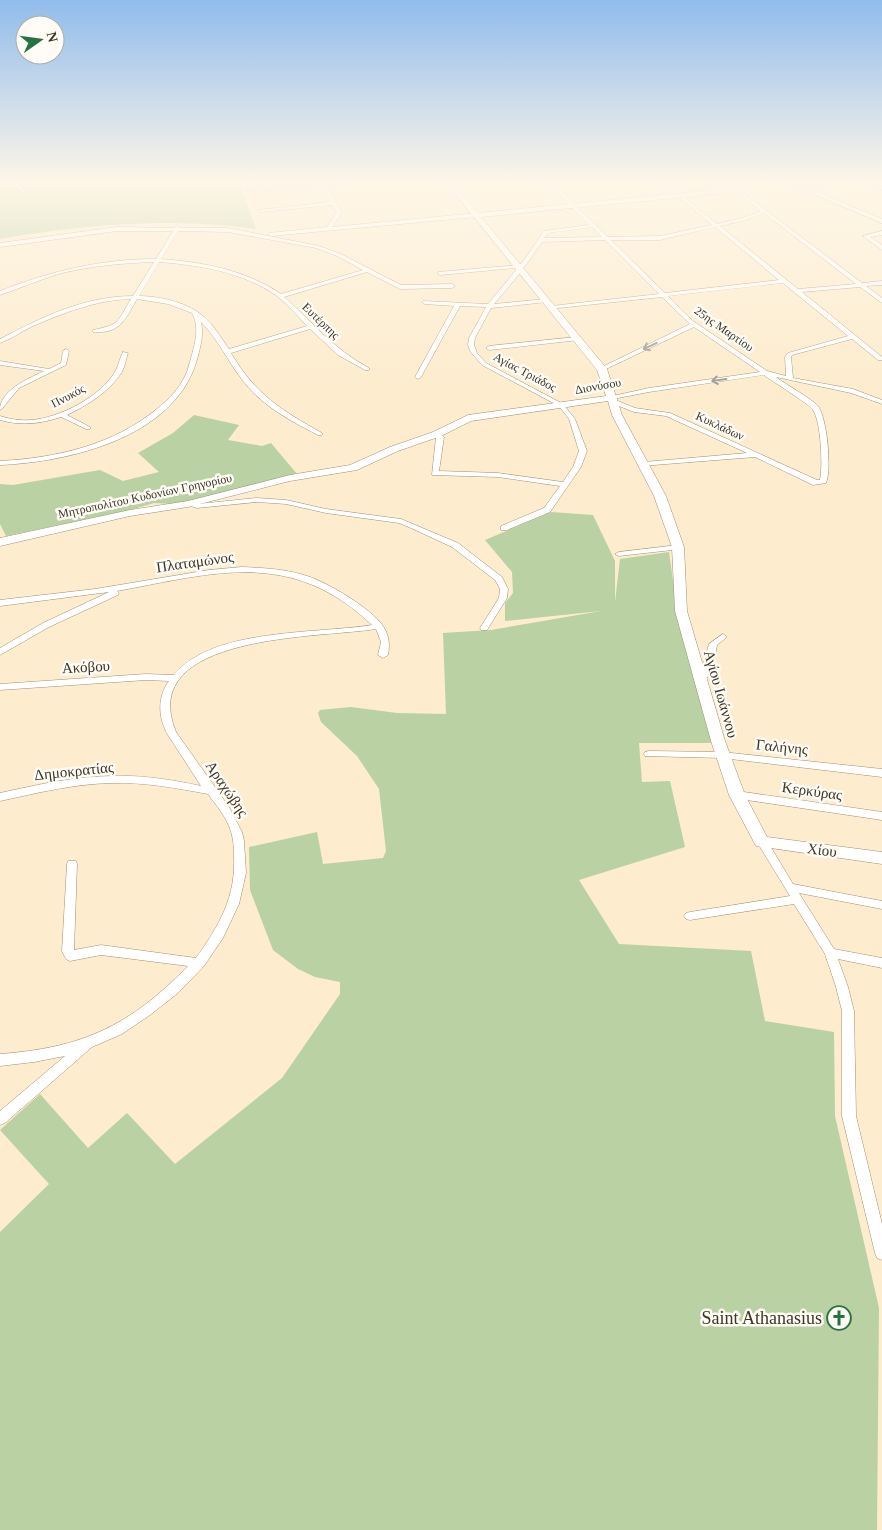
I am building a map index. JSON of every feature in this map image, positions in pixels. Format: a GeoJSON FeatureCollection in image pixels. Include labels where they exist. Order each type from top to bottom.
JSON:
{"type":"FeatureCollection","features":[{"type":"Feature","properties":{"kind":"street"},"geometry":{"type":"LineString","coordinates":[[95,330],[113,328],[120,324],[161,252]]}},
{"type":"Feature","properties":{"kind":"street"},"geometry":{"type":"LineString","coordinates":[[327,252],[368,270],[400,287],[452,286]]}},
{"type":"Feature","properties":{"kind":"street","name":"Αγίου Ιωάννου"},"geometry":{"type":"LineString","coordinates":[[506,252],[602,369],[616,416],[660,496],[678,547],[681,611],[702,678],[722,755],[737,796],[796,900],[830,953],[842,987],[848,1011],[849,1116],[882,1253]]}},
{"type":"Feature","properties":{"kind":"street","name":"Αγίας Τριάδος"},"geometry":{"type":"LineString","coordinates":[[504,528],[547,510],[577,467],[583,450],[572,419],[562,404],[503,376],[477,358],[471,345],[473,333],[501,289],[518,268],[524,264],[532,252]]}},
{"type":"Feature","properties":{"kind":"street","name":"25ης Μαρτίου"},"geometry":{"type":"LineString","coordinates":[[619,252],[694,325],[815,407],[818,411],[826,460],[826,476],[823,481],[816,483]]}},
{"type":"Feature","properties":{"kind":"street"},"geometry":{"type":"LineString","coordinates":[[748,252],[880,359]]}},
{"type":"Feature","properties":{"kind":"street"},"geometry":{"type":"LineString","coordinates":[[817,252],[882,301]]}},
{"type":"Feature","properties":{"kind":"street","name":"Ευτέρπης"},"geometry":{"type":"LineString","coordinates":[[0,293],[37,279],[80,268],[156,261],[200,264],[230,272],[280,296],[310,328],[344,358],[367,369]]}},
{"type":"Feature","properties":{"kind":"street"},"geometry":{"type":"LineString","coordinates":[[440,273],[518,268]]}},
{"type":"Feature","properties":{"kind":"street"},"geometry":{"type":"LineString","coordinates":[[280,296],[368,270]]}},
{"type":"Feature","properties":{"kind":"street"},"geometry":{"type":"LineString","coordinates":[[425,302],[490,306],[548,304],[663,295],[783,281]]}},
{"type":"Feature","properties":{"kind":"street"},"geometry":{"type":"LineString","coordinates":[[796,291],[882,283]]}},
{"type":"Feature","properties":{"kind":"street"},"geometry":{"type":"LineString","coordinates":[[0,284],[10,289]]}},
{"type":"Feature","properties":{"kind":"street"},"geometry":{"type":"LineString","coordinates":[[0,341],[42,318],[96,301],[134,297],[172,304],[196,314],[213,328],[244,378],[260,396],[284,415],[320,434]]}},
{"type":"Feature","properties":{"kind":"street"},"geometry":{"type":"LineString","coordinates":[[418,377],[458,304]]}},
{"type":"Feature","properties":{"kind":"street"},"geometry":{"type":"LineString","coordinates":[[0,463],[32,462],[83,451],[113,439],[151,416],[172,398],[191,372],[199,337],[196,314]]}},
{"type":"Feature","properties":{"kind":"street"},"geometry":{"type":"LineString","coordinates":[[602,369],[694,325]]}},
{"type":"Feature","properties":{"kind":"street"},"geometry":{"type":"LineString","coordinates":[[227,352],[310,328]]}},
{"type":"Feature","properties":{"kind":"street"},"geometry":{"type":"LineString","coordinates":[[790,379],[788,357],[790,354],[853,337]]}},
{"type":"Feature","properties":{"kind":"street"},"geometry":{"type":"LineString","coordinates":[[489,348],[577,339]]}},
{"type":"Feature","properties":{"kind":"street"},"geometry":{"type":"LineString","coordinates":[[0,408],[17,387],[47,370],[64,364],[66,350]]}},
{"type":"Feature","properties":{"kind":"street","name":"Πνυκός"},"geometry":{"type":"LineString","coordinates":[[0,418],[32,422],[62,415],[87,402],[119,371],[125,353]]}},
{"type":"Feature","properties":{"kind":"street"},"geometry":{"type":"LineString","coordinates":[[0,363],[47,370]]}},
{"type":"Feature","properties":{"kind":"street"},"geometry":{"type":"LineString","coordinates":[[767,373],[853,390],[882,402]]}},
{"type":"Feature","properties":{"kind":"street","name":"Διονύσου"},"geometry":{"type":"LineString","coordinates":[[437,434],[468,418],[611,399],[767,373]]}},
{"type":"Feature","properties":{"kind":"street","name":"Κυκλάδων"},"geometry":{"type":"LineString","coordinates":[[611,399],[634,410],[668,414],[816,483]]}},
{"type":"Feature","properties":{"kind":"street"},"geometry":{"type":"LineString","coordinates":[[62,415],[88,428]]}},
{"type":"Feature","properties":{"kind":"street"},"geometry":{"type":"LineString","coordinates":[[437,434],[440,437],[435,473],[498,475],[565,485]]}},
{"type":"Feature","properties":{"kind":"street","name":"Μητροπολίτου Κυδονίων Γρηγορίου"},"geometry":{"type":"LineString","coordinates":[[0,542],[130,513],[188,504],[290,478],[353,468],[394,449],[437,434]]}},
{"type":"Feature","properties":{"kind":"street"},"geometry":{"type":"LineString","coordinates":[[644,464],[755,454]]}},
{"type":"Feature","properties":{"kind":"street"},"geometry":{"type":"LineString","coordinates":[[188,504],[197,506],[258,500],[286,502],[326,511],[401,521],[414,526],[455,546],[499,579],[504,589],[503,598],[484,628]]}},
{"type":"Feature","properties":{"kind":"street"},"geometry":{"type":"LineString","coordinates":[[618,554],[678,547]]}},
{"type":"Feature","properties":{"kind":"street","name":"Πλαταμώνος"},"geometry":{"type":"LineString","coordinates":[[0,603],[21,599],[72,596],[213,570],[275,570],[303,576],[322,585],[362,611],[378,626]]}},
{"type":"Feature","properties":{"kind":"street"},"geometry":{"type":"LineString","coordinates":[[0,652],[62,617],[129,587]]}},
{"type":"Feature","properties":{"kind":"street"},"geometry":{"type":"LineString","coordinates":[[174,678],[197,659],[238,643],[378,626],[386,640],[383,655]]}},
{"type":"Feature","properties":{"kind":"street"},"geometry":{"type":"LineString","coordinates":[[702,678],[709,662],[713,644],[723,637]]}},
{"type":"Feature","properties":{"kind":"street","name":"Ακόβου"},"geometry":{"type":"LineString","coordinates":[[0,687],[136,677],[174,678]]}},
{"type":"Feature","properties":{"kind":"street","name":"Αραχώβης"},"geometry":{"type":"LineString","coordinates":[[0,1060],[50,1053],[89,1043],[108,1035],[162,998],[200,962],[212,947],[231,913],[241,885],[243,868],[236,827],[171,732],[166,721],[164,712],[166,696],[174,678]]}},
{"type":"Feature","properties":{"kind":"street","name":"Γαλήνης"},"geometry":{"type":"LineString","coordinates":[[649,754],[722,755],[882,773]]}},
{"type":"Feature","properties":{"kind":"street","name":"Δημοκρατίας"},"geometry":{"type":"LineString","coordinates":[[0,797],[42,787],[101,780],[167,782],[211,790]]}},
{"type":"Feature","properties":{"kind":"street","name":"Κερκύρας"},"geometry":{"type":"LineString","coordinates":[[737,796],[882,816]]}},
{"type":"Feature","properties":{"kind":"street","name":"Χίου"},"geometry":{"type":"LineString","coordinates":[[762,842],[882,858]]}},
{"type":"Feature","properties":{"kind":"street"},"geometry":{"type":"LineString","coordinates":[[72,864],[68,951],[70,956],[102,950],[200,962]]}},
{"type":"Feature","properties":{"kind":"street"},"geometry":{"type":"LineString","coordinates":[[789,887],[882,905]]}},
{"type":"Feature","properties":{"kind":"street"},"geometry":{"type":"LineString","coordinates":[[690,916],[796,900]]}},
{"type":"Feature","properties":{"kind":"street"},"geometry":{"type":"LineString","coordinates":[[830,953],[882,963]]}},
{"type":"Feature","properties":{"kind":"street"},"geometry":{"type":"LineString","coordinates":[[0,1119],[89,1043]]}},
{"type":"Feature","properties":{"kind":"green space"},"geometry":{"type":"Polygon","coordinates":[[[194,415],[239,425],[228,440],[262,446],[271,443],[297,474],[193,500],[173,504],[154,503],[130,510],[6,536],[0,524],[0,484],[13,485],[100,470],[123,481],[159,472],[138,453],[173,433],[194,415]]]}},
{"type":"Feature","properties":{"kind":"green space"},"geometry":{"type":"Polygon","coordinates":[[[551,512],[593,515],[615,561],[615,602],[620,559],[669,552],[677,609],[713,743],[639,743],[642,782],[670,781],[685,847],[579,880],[619,944],[751,951],[765,1021],[834,1032],[835,1116],[879,1308],[877,1530],[0,1530],[0,1232],[49,1184],[0,1130],[40,1094],[88,1148],[127,1113],[175,1164],[282,1078],[340,994],[340,982],[315,977],[298,969],[273,950],[250,890],[249,847],[317,832],[323,864],[383,858],[386,851],[379,789],[357,756],[321,722],[318,713],[320,710],[351,707],[397,713],[446,714],[443,633],[491,630],[601,611],[505,621],[505,603],[513,593],[512,572],[485,540],[551,512]]]}},
{"type":"Feature","properties":{"kind":"place","name":"Saint Athanasius"},"geometry":{"type":"Point","coordinates":[839,1318]}}]}
